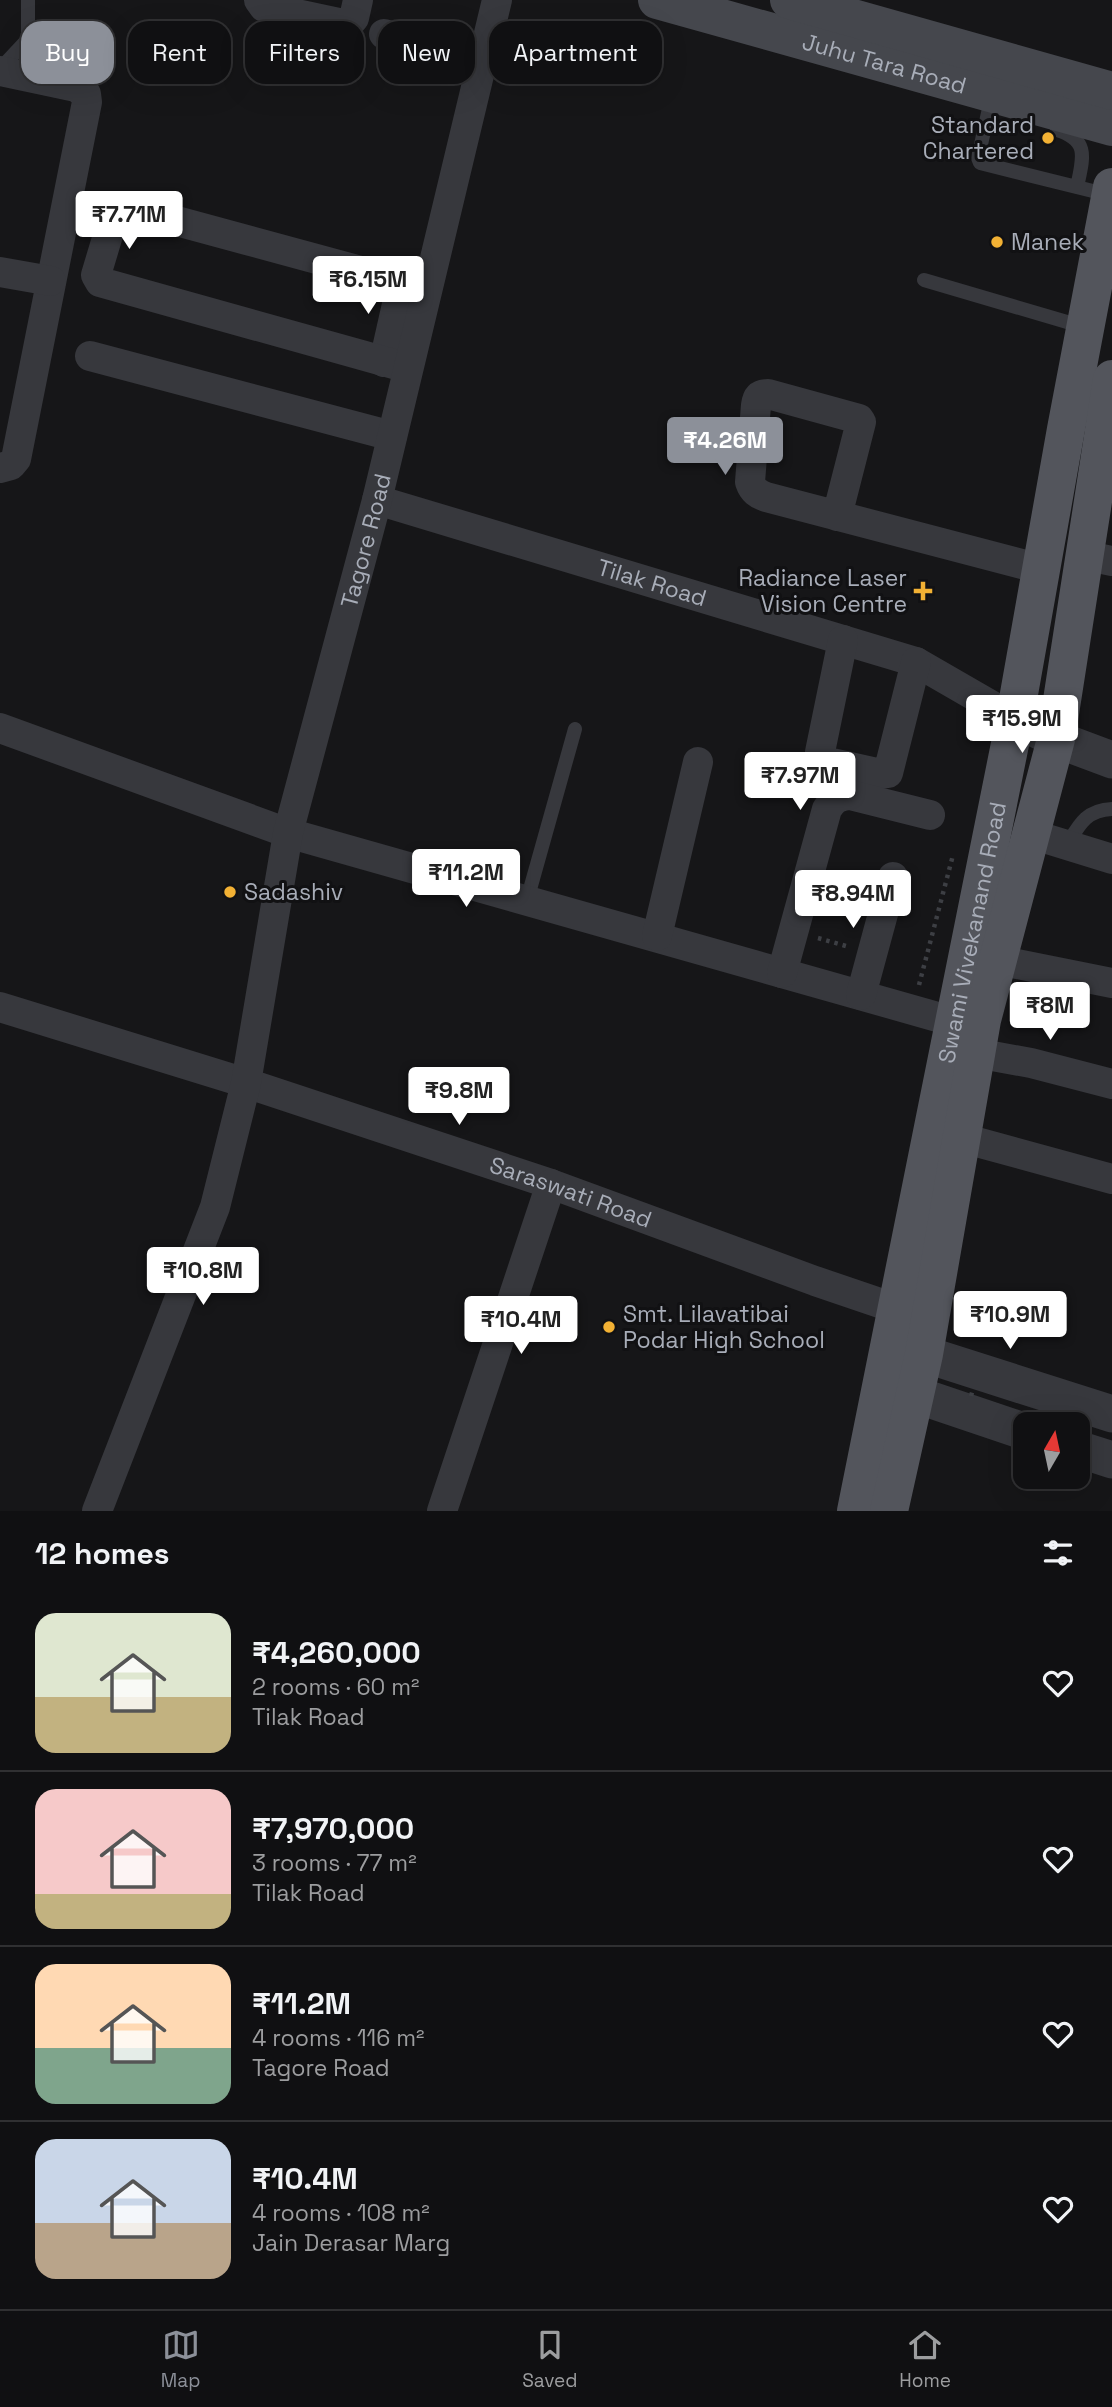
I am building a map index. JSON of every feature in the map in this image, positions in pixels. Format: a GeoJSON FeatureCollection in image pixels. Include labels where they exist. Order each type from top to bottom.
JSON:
{"type":"FeatureCollection","features":[{"type":"Feature","properties":{"kind":"main road","name":"Juhu Tara Road"},"geometry":{"type":"LineString","coordinates":[[657,0],[797,14],[1112,91]]}},
{"type":"Feature","properties":{"kind":"main road","name":"Juhu Tara Road"},"geometry":{"type":"LineString","coordinates":[[797,14],[993,105],[1112,127]]}},
{"type":"Feature","properties":{"kind":"main road","name":"Swami Vivekanand Road"},"geometry":{"type":"LineString","coordinates":[[889,1511],[899,1389],[966,1037],[1013,718],[1085,327],[1100,190]]}},
{"type":"Feature","properties":{"kind":"main road","name":"Swami Vivekanand Road"},"geometry":{"type":"LineString","coordinates":[[911,1332],[962,1138],[966,1037],[997,960],[1056,739],[1098,549],[1112,379]]}},
{"type":"Feature","properties":{"kind":"main road","name":"Swami Vivekanand Road"},"geometry":{"type":"LineString","coordinates":[[856,1511],[899,1389]]}},
{"type":"Feature","properties":{"kind":"street"},"geometry":{"type":"LineString","coordinates":[[259,0],[264,7],[348,25],[354,18],[358,0]]}},
{"type":"Feature","properties":{"kind":"street","name":"Tagore Road"},"geometry":{"type":"LineString","coordinates":[[97,1511],[215,1207],[246,1083],[288,833],[392,436],[396,365],[414,285],[482,60],[497,0]]}},
{"type":"Feature","properties":{"kind":"street"},"geometry":{"type":"LineString","coordinates":[[475,58],[482,60]]}},
{"type":"Feature","properties":{"kind":"street"},"geometry":{"type":"LineString","coordinates":[[0,70],[76,87],[86,94],[87,102],[16,459],[11,465],[0,468]]}},
{"type":"Feature","properties":{"kind":"street"},"geometry":{"type":"LineString","coordinates":[[396,365],[100,282],[96,275],[114,215],[125,207],[414,285]]}},
{"type":"Feature","properties":{"kind":"street"},"geometry":{"type":"LineString","coordinates":[[0,272],[51,281]]}},
{"type":"Feature","properties":{"kind":"street"},"geometry":{"type":"LineString","coordinates":[[90,356],[392,436]]}},
{"type":"Feature","properties":{"kind":"street"},"geometry":{"type":"LineString","coordinates":[[837,516],[861,422],[846,415],[762,394],[756,405],[750,482],[752,489],[766,497],[837,516],[1041,569]]}},
{"type":"Feature","properties":{"kind":"street","name":"Tilak Road"},"geometry":{"type":"LineString","coordinates":[[377,499],[916,662],[1013,718],[1056,739],[1112,760]]}},
{"type":"Feature","properties":{"kind":"street"},"geometry":{"type":"LineString","coordinates":[[844,640],[820,752],[821,759],[827,762],[881,774],[888,773],[916,662]]}},
{"type":"Feature","properties":{"kind":"street"},"geometry":{"type":"LineString","coordinates":[[0,728],[288,833],[861,995],[1031,1063],[1112,1084]]}},
{"type":"Feature","properties":{"kind":"street"},"geometry":{"type":"LineString","coordinates":[[657,936],[698,762]]}},
{"type":"Feature","properties":{"kind":"street"},"geometry":{"type":"LineString","coordinates":[[782,973],[827,808],[833,800],[850,795],[930,815]]}},
{"type":"Feature","properties":{"kind":"street"},"geometry":{"type":"LineString","coordinates":[[1031,834],[1112,859]]}},
{"type":"Feature","properties":{"kind":"street"},"geometry":{"type":"LineString","coordinates":[[861,995],[893,877]]}},
{"type":"Feature","properties":{"kind":"street"},"geometry":{"type":"LineString","coordinates":[[997,960],[1112,983]]}},
{"type":"Feature","properties":{"kind":"street","name":"Saraswati Road"},"geometry":{"type":"LineString","coordinates":[[0,1007],[246,1083],[551,1184],[911,1332]]}},
{"type":"Feature","properties":{"kind":"street"},"geometry":{"type":"LineString","coordinates":[[962,1138],[1112,1179]]}},
{"type":"Feature","properties":{"kind":"street"},"geometry":{"type":"LineString","coordinates":[[442,1511],[551,1184]]}},
{"type":"Feature","properties":{"kind":"street"},"geometry":{"type":"LineString","coordinates":[[911,1332],[1112,1414]]}},
{"type":"Feature","properties":{"kind":"street"},"geometry":{"type":"LineString","coordinates":[[899,1389],[1013,1428]]}},
{"type":"Feature","properties":{"kind":"street"},"geometry":{"type":"LineString","coordinates":[[1090,1453],[1112,1460]]}},
{"type":"Feature","properties":{"kind":"lane"},"geometry":{"type":"LineString","coordinates":[[0,70],[28,39],[28,0]]}},
{"type":"Feature","properties":{"kind":"lane"},"geometry":{"type":"LineString","coordinates":[[993,105],[978,158],[980,163],[1100,190]]}},
{"type":"Feature","properties":{"kind":"lane"},"geometry":{"type":"LineString","coordinates":[[1046,126],[1074,136],[1080,145],[1082,160],[1100,190]]}},
{"type":"Feature","properties":{"kind":"lane"},"geometry":{"type":"LineString","coordinates":[[924,280],[1085,327]]}},
{"type":"Feature","properties":{"kind":"lane"},"geometry":{"type":"LineString","coordinates":[[527,900],[575,729]]}},
{"type":"Feature","properties":{"kind":"lane"},"geometry":{"type":"LineString","coordinates":[[1067,845],[1080,821],[1097,810],[1112,808]]}},
{"type":"Feature","properties":{"kind":"path"},"geometry":{"type":"LineString","coordinates":[[793,932],[873,953]]}},
{"type":"Feature","properties":{"kind":"path"},"geometry":{"type":"LineString","coordinates":[[971,1396],[974,1389]]}},
{"type":"Feature","properties":{"kind":"place","name":"Standard Chartered"},"geometry":{"type":"Point","coordinates":[1048,138]}},
{"type":"Feature","properties":{"kind":"place","name":"Manek"},"geometry":{"type":"Point","coordinates":[997,242]}},
{"type":"Feature","properties":{"kind":"place","name":"Radiance Laser Vision Centre"},"geometry":{"type":"Point","coordinates":[923,591]}},
{"type":"Feature","properties":{"kind":"place","name":"Sadashiv"},"geometry":{"type":"Point","coordinates":[230,892]}},
{"type":"Feature","properties":{"kind":"place","name":"Smt. Lilavatibai Podar High School"},"geometry":{"type":"Point","coordinates":[609,1327]}}]}
